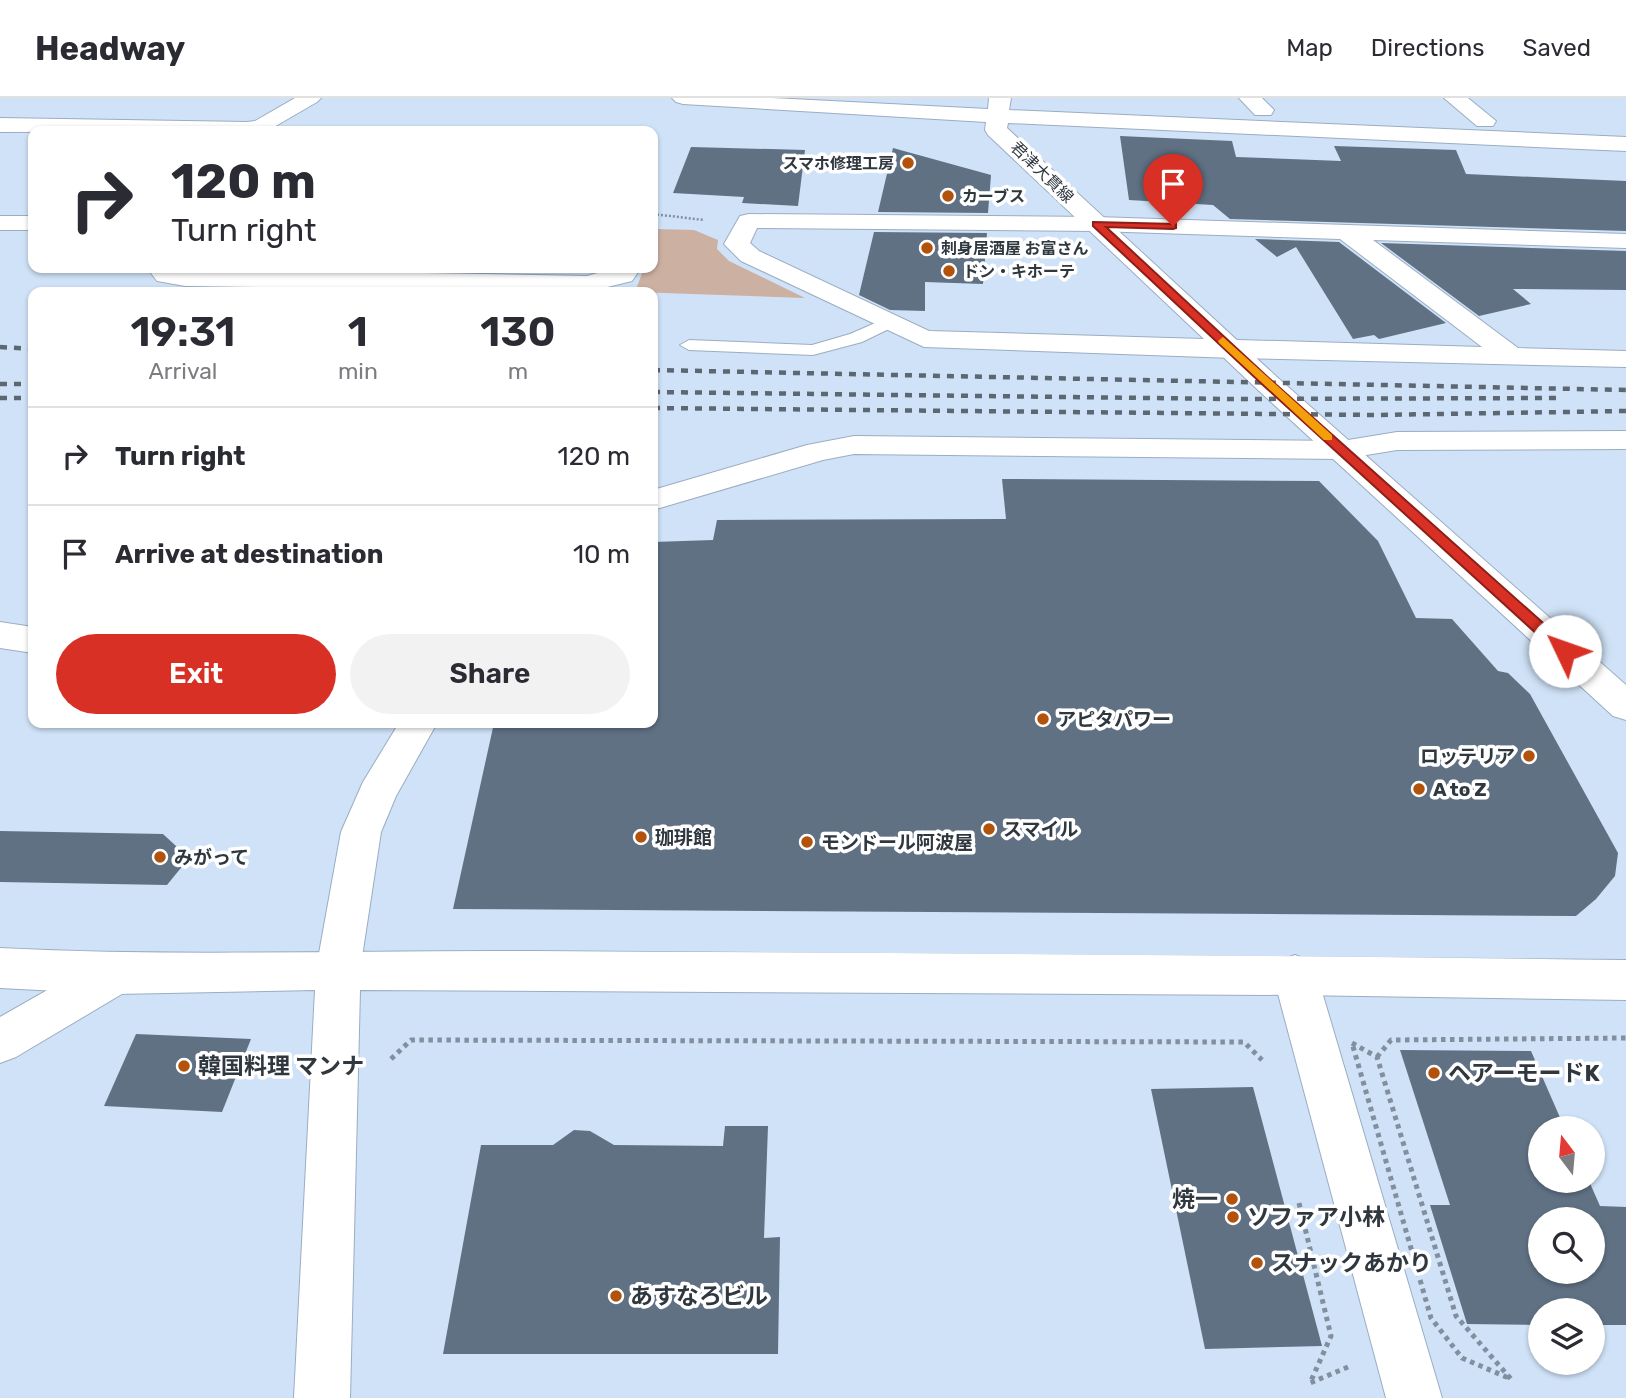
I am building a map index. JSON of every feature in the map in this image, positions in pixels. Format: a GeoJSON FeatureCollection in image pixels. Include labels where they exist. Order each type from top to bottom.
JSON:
{"type":"FeatureCollection","features":[{"type":"Feature","properties":{"kind":"street"},"geometry":{"type":"LineString","coordinates":[[262,126],[310,98]]}},
{"type":"Feature","properties":{"kind":"street"},"geometry":{"type":"LineString","coordinates":[[683,98],[821,108],[999,104],[1256,104],[1485,121],[1626,128]]}},
{"type":"Feature","properties":{"kind":"street"},"geometry":{"type":"LineString","coordinates":[[1455,98],[1485,121]]}},
{"type":"Feature","properties":{"kind":"street"},"geometry":{"type":"LineString","coordinates":[[999,104],[1626,144]]}},
{"type":"Feature","properties":{"kind":"street","name":"君津大貫線"},"geometry":{"type":"LineString","coordinates":[[999,104],[996,130],[1342,450],[1626,706]]}},
{"type":"Feature","properties":{"kind":"street"},"geometry":{"type":"LineString","coordinates":[[0,125],[49,126]]}},
{"type":"Feature","properties":{"kind":"street"},"geometry":{"type":"LineString","coordinates":[[1626,241],[1096,224],[749,221],[737,244],[750,256],[924,339],[1234,351],[1626,359]]}},
{"type":"Feature","properties":{"kind":"street"},"geometry":{"type":"LineString","coordinates":[[0,223],[28,223]]}},
{"type":"Feature","properties":{"kind":"street"},"geometry":{"type":"LineString","coordinates":[[1345,231],[1512,357]]}},
{"type":"Feature","properties":{"kind":"street"},"geometry":{"type":"LineString","coordinates":[[164,273],[166,276],[185,278],[587,284],[624,273]]}},
{"type":"Feature","properties":{"kind":"street"},"geometry":{"type":"LineString","coordinates":[[658,499],[818,452],[854,445],[1342,450],[1397,441],[1626,440]]}},
{"type":"Feature","properties":{"kind":"street"},"geometry":{"type":"LineString","coordinates":[[0,635],[28,639]]}},
{"type":"Feature","properties":{"kind":"street"},"geometry":{"type":"LineString","coordinates":[[322,1398],[338,970],[361,832],[377,793],[415,728]]}},
{"type":"Feature","properties":{"kind":"street"},"geometry":{"type":"LineString","coordinates":[[0,968],[116,974],[338,970],[1295,975],[1626,980]]}},
{"type":"Feature","properties":{"kind":"street"},"geometry":{"type":"LineString","coordinates":[[0,1042],[116,974]]}},
{"type":"Feature","properties":{"kind":"street"},"geometry":{"type":"LineString","coordinates":[[1295,975],[1414,1398]]}},
{"type":"Feature","properties":{"kind":"lane"},"geometry":{"type":"LineString","coordinates":[[690,345],[813,350],[856,338],[889,322]]}},
{"type":"Feature","properties":{"kind":"path"},"geometry":{"type":"LineString","coordinates":[[1377,1057],[1391,1040],[1626,1038]]}},
{"type":"Feature","properties":{"kind":"path"},"geometry":{"type":"LineString","coordinates":[[391,1071],[391,1057],[411,1040],[1244,1042],[1265,1062]]}},
{"type":"Feature","properties":{"kind":"path"},"geometry":{"type":"LineString","coordinates":[[1296,1192],[1331,1336],[1310,1383],[1353,1365]]}},
{"type":"Feature","properties":{"kind":"shaded area"},"geometry":{"type":"Polygon","coordinates":[[[658,229],[694,230],[718,240],[717,249],[729,261],[805,298],[658,293],[658,287],[637,287],[642,273],[658,273],[658,229]]]}},
{"type":"Feature","properties":{"kind":"building"},"geometry":{"type":"Polygon","coordinates":[[[1120,136],[1232,141],[1236,157],[1341,161],[1334,146],[1456,150],[1466,174],[1626,181],[1626,231],[1230,219],[1213,205],[1129,200],[1120,136]]]}},
{"type":"Feature","properties":{"kind":"building"},"geometry":{"type":"Polygon","coordinates":[[[691,147],[805,150],[798,206],[742,203],[744,197],[673,193],[691,147]]]}},
{"type":"Feature","properties":{"kind":"building"},"geometry":{"type":"Polygon","coordinates":[[[893,148],[991,175],[988,213],[878,212],[893,148]]]}},
{"type":"Feature","properties":{"kind":"building"},"geometry":{"type":"Polygon","coordinates":[[[874,232],[987,233],[983,284],[925,282],[925,311],[890,310],[859,295],[874,232]]]}},
{"type":"Feature","properties":{"kind":"building"},"geometry":{"type":"Polygon","coordinates":[[[1255,239],[1339,242],[1446,323],[1379,339],[1374,335],[1353,339],[1296,247],[1277,257],[1255,239]]]}},
{"type":"Feature","properties":{"kind":"building"},"geometry":{"type":"Polygon","coordinates":[[[1381,243],[1626,251],[1626,290],[1513,289],[1531,304],[1479,316],[1381,243]]]}},
{"type":"Feature","properties":{"kind":"building"},"geometry":{"type":"Polygon","coordinates":[[[1002,479],[1319,481],[1378,541],[1416,618],[1452,619],[1498,671],[1508,673],[1530,694],[1618,853],[1615,876],[1596,899],[1576,916],[453,909],[493,728],[658,728],[658,542],[713,540],[717,520],[1006,519],[1002,479]]]}},
{"type":"Feature","properties":{"kind":"building"},"geometry":{"type":"Polygon","coordinates":[[[0,831],[163,834],[189,858],[167,885],[0,882],[0,831]]]}},
{"type":"Feature","properties":{"kind":"building"},"geometry":{"type":"Polygon","coordinates":[[[136,1034],[251,1039],[222,1112],[104,1106],[136,1034]]]}},
{"type":"Feature","properties":{"kind":"building"},"geometry":{"type":"Polygon","coordinates":[[[1400,1050],[1531,1051],[1559,1116],[1528,1116],[1528,1194],[1595,1194],[1600,1206],[1626,1207],[1626,1325],[1605,1325],[1605,1298],[1528,1298],[1528,1325],[1467,1324],[1430,1205],[1450,1205],[1400,1050]]]}},
{"type":"Feature","properties":{"kind":"building","name":"ソファア小林"},"geometry":{"type":"Polygon","coordinates":[[[1253,1087],[1322,1346],[1205,1349],[1151,1089],[1253,1087]]]}},
{"type":"Feature","properties":{"kind":"building","name":"あすなろビル"},"geometry":{"type":"Polygon","coordinates":[[[725,1126],[768,1126],[764,1238],[780,1237],[778,1354],[443,1354],[481,1145],[553,1145],[574,1130],[590,1131],[614,1145],[723,1146],[725,1126]]]}},
{"type":"Feature","properties":{"kind":"railway"},"geometry":{"type":"LineString","coordinates":[[0,347],[28,349]]}},
{"type":"Feature","properties":{"kind":"railway"},"geometry":{"type":"LineString","coordinates":[[658,370],[1626,390]]}},
{"type":"Feature","properties":{"kind":"railway"},"geometry":{"type":"LineString","coordinates":[[0,384],[28,384]]}},
{"type":"Feature","properties":{"kind":"railway"},"geometry":{"type":"LineString","coordinates":[[658,392],[1230,399],[1556,398]]}},
{"type":"Feature","properties":{"kind":"railway"},"geometry":{"type":"LineString","coordinates":[[0,398],[28,398]]}},
{"type":"Feature","properties":{"kind":"railway"},"geometry":{"type":"LineString","coordinates":[[658,408],[1377,415],[1626,411]]}},
{"type":"Feature","properties":{"kind":"slow traffic"},"geometry":{"type":"LineString","coordinates":[[1223,341],[1328,437]]}},
{"type":"Feature","properties":{"kind":"place","name":"スマホ修理工房"},"geometry":{"type":"Point","coordinates":[908,163]}},
{"type":"Feature","properties":{"kind":"place","name":"カーブス"},"geometry":{"type":"Point","coordinates":[948,196]}},
{"type":"Feature","properties":{"kind":"place","name":"刺身居酒屋 お富さん"},"geometry":{"type":"Point","coordinates":[927,248]}},
{"type":"Feature","properties":{"kind":"place","name":"ドン・キホーテ"},"geometry":{"type":"Point","coordinates":[949,271]}},
{"type":"Feature","properties":{"kind":"place","name":"アピタパワー"},"geometry":{"type":"Point","coordinates":[1043,719]}},
{"type":"Feature","properties":{"kind":"place","name":"ロッテリア"},"geometry":{"type":"Point","coordinates":[1529,756]}},
{"type":"Feature","properties":{"kind":"place","name":"A to Z"},"geometry":{"type":"Point","coordinates":[1419,789]}},
{"type":"Feature","properties":{"kind":"place","name":"スマイル"},"geometry":{"type":"Point","coordinates":[989,829]}},
{"type":"Feature","properties":{"kind":"place","name":"珈琲館"},"geometry":{"type":"Point","coordinates":[641,837]}},
{"type":"Feature","properties":{"kind":"place","name":"モンドール阿波屋"},"geometry":{"type":"Point","coordinates":[807,842]}},
{"type":"Feature","properties":{"kind":"place","name":"みがって"},"geometry":{"type":"Point","coordinates":[160,857]}},
{"type":"Feature","properties":{"kind":"place","name":"韓国料理 マンナ"},"geometry":{"type":"Point","coordinates":[184,1066]}},
{"type":"Feature","properties":{"kind":"place","name":"ヘアーモードK"},"geometry":{"type":"Point","coordinates":[1434,1073]}},
{"type":"Feature","properties":{"kind":"place","name":"焼一"},"geometry":{"type":"Point","coordinates":[1232,1199]}},
{"type":"Feature","properties":{"kind":"place","name":"ソファア小林"},"geometry":{"type":"Point","coordinates":[1233,1217]}},
{"type":"Feature","properties":{"kind":"place","name":"スナックあかり"},"geometry":{"type":"Point","coordinates":[1257,1263]}},
{"type":"Feature","properties":{"kind":"place","name":"あすなろビル"},"geometry":{"type":"Point","coordinates":[616,1296]}},
{"type":"Feature","properties":{"kind":"route"},"geometry":{"type":"LineString","coordinates":[[1173,226],[1096,224],[1268,384],[1565,651]]}}]}
